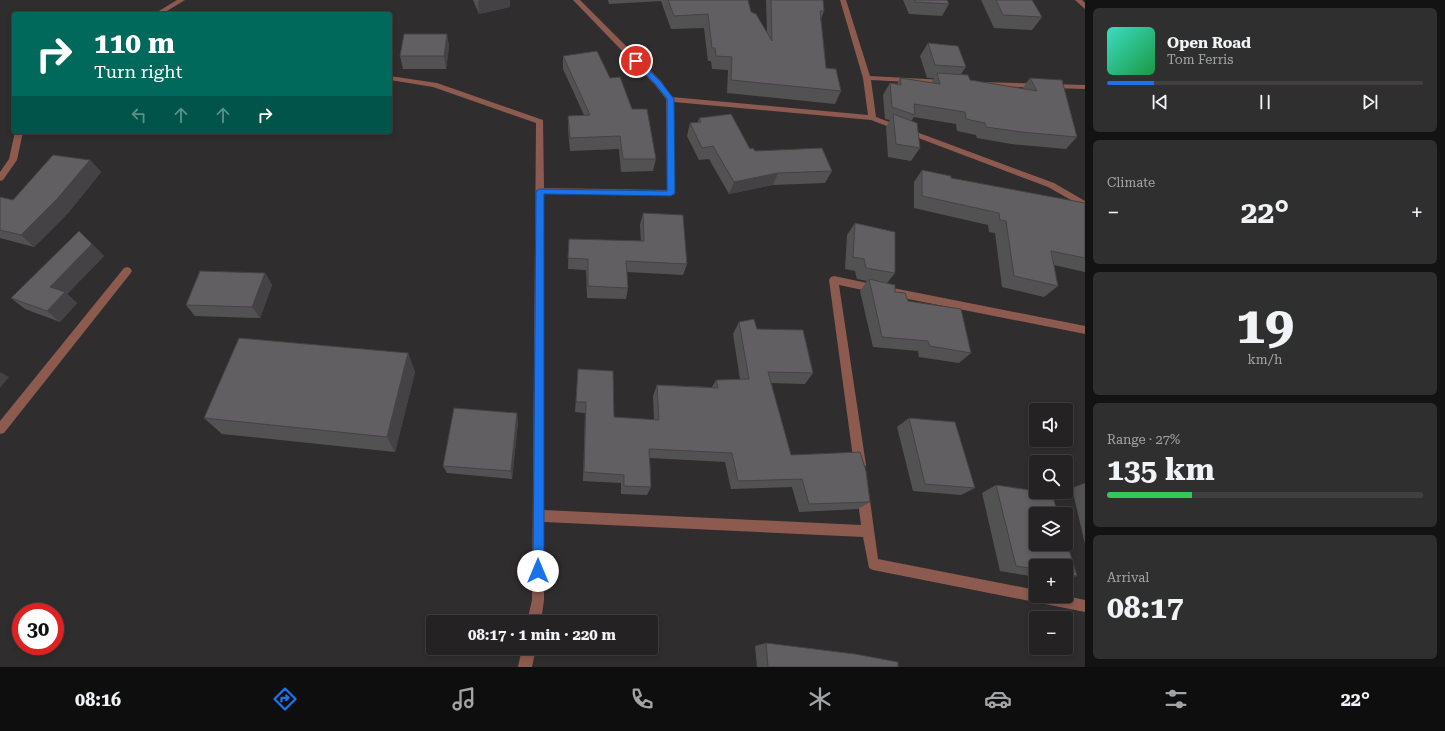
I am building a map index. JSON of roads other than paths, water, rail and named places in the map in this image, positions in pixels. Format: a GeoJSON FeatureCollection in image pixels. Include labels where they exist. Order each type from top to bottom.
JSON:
{"type":"FeatureCollection","features":[{"type":"Feature","properties":{"kind":"street"},"geometry":{"type":"LineString","coordinates":[[161,12],[182,0]]}},
{"type":"Feature","properties":{"kind":"street"},"geometry":{"type":"LineString","coordinates":[[540,191],[671,193],[670,99],[658,84],[576,0]]}},
{"type":"Feature","properties":{"kind":"street"},"geometry":{"type":"LineString","coordinates":[[843,0],[868,78],[872,118]]}},
{"type":"Feature","properties":{"kind":"street"},"geometry":{"type":"LineString","coordinates":[[1078,0],[1085,7]]}},
{"type":"Feature","properties":{"kind":"street"},"geometry":{"type":"LineString","coordinates":[[392,78],[434,85],[540,122],[539,516],[538,600],[535,615]]}},
{"type":"Feature","properties":{"kind":"street"},"geometry":{"type":"LineString","coordinates":[[868,78],[953,83]]}},
{"type":"Feature","properties":{"kind":"street"},"geometry":{"type":"LineString","coordinates":[[976,84],[1085,87]]}},
{"type":"Feature","properties":{"kind":"street"},"geometry":{"type":"LineString","coordinates":[[670,99],[872,118],[980,157],[1051,185],[1085,205]]}},
{"type":"Feature","properties":{"kind":"street"},"geometry":{"type":"LineString","coordinates":[[0,178],[13,160],[19,134]]}},
{"type":"Feature","properties":{"kind":"street"},"geometry":{"type":"LineString","coordinates":[[0,429],[127,271]]}},
{"type":"Feature","properties":{"kind":"street"},"geometry":{"type":"LineString","coordinates":[[1085,330],[834,280],[873,564],[1085,606]]}},
{"type":"Feature","properties":{"kind":"street"},"geometry":{"type":"LineString","coordinates":[[539,516],[869,531]]}},
{"type":"Feature","properties":{"kind":"street"},"geometry":{"type":"LineString","coordinates":[[525,667],[528,655]]}}]}
